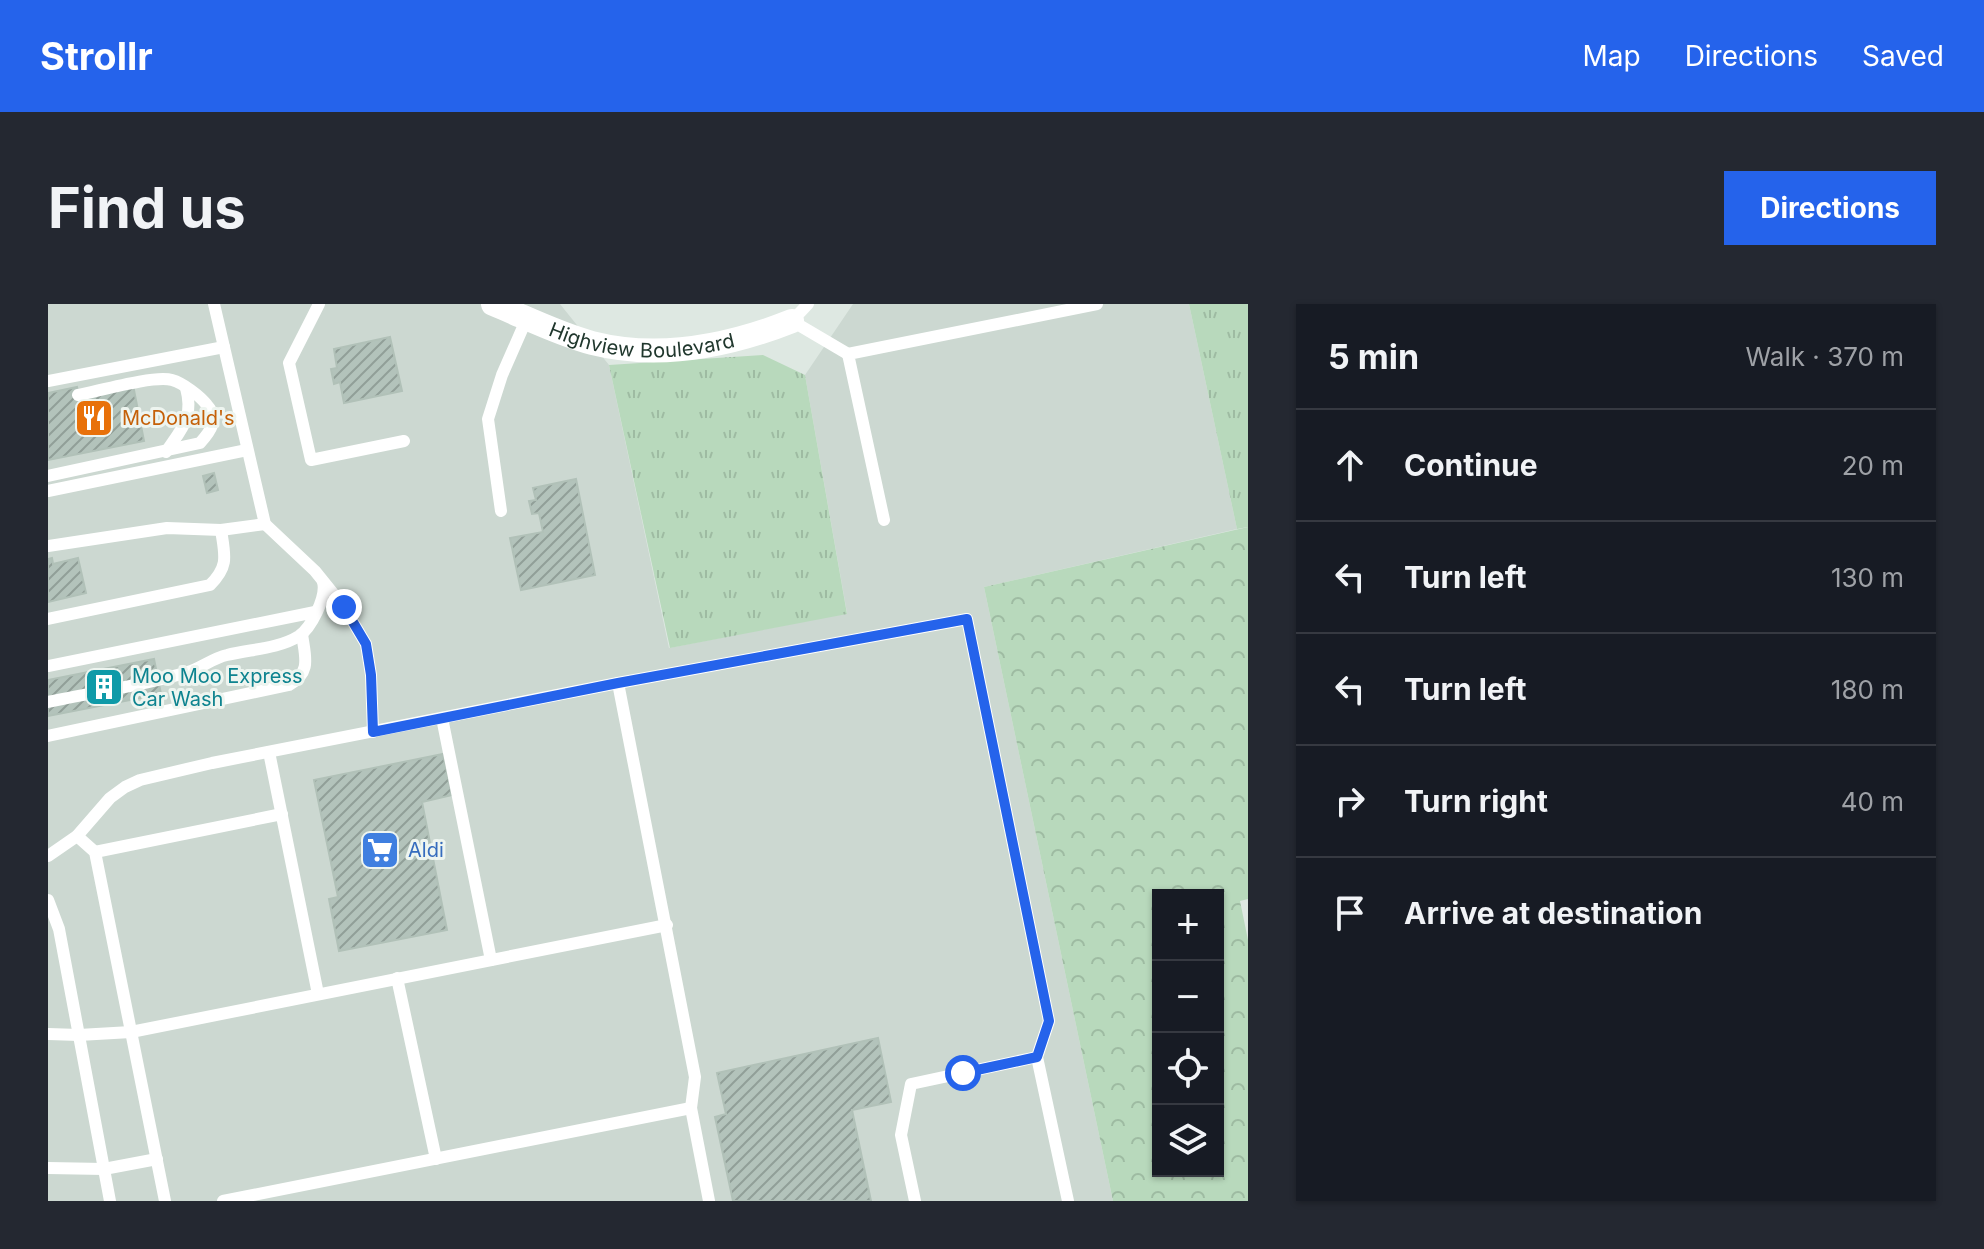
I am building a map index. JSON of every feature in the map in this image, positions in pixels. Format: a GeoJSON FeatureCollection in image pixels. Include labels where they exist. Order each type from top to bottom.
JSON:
{"type":"FeatureCollection","features":[{"type":"Feature","properties":{"kind":"street","name":"Highview Boulevard"},"geometry":{"type":"LineString","coordinates":[[493,304],[589,342],[623,349],[669,350],[719,345],[758,335],[800,312]]}},
{"type":"Feature","properties":{"kind":"lane"},"geometry":{"type":"LineString","coordinates":[[214,304],[265,524],[322,579],[344,607],[366,644],[371,675],[373,732]]}},
{"type":"Feature","properties":{"kind":"lane"},"geometry":{"type":"LineString","coordinates":[[319,304],[289,363],[311,460],[404,441]]}},
{"type":"Feature","properties":{"kind":"lane"},"geometry":{"type":"LineString","coordinates":[[848,354],[1097,304]]}},
{"type":"Feature","properties":{"kind":"lane"},"geometry":{"type":"LineString","coordinates":[[800,312],[848,354],[884,520]]}},
{"type":"Feature","properties":{"kind":"lane"},"geometry":{"type":"LineString","coordinates":[[501,511],[488,419],[502,375],[527,318]]}},
{"type":"Feature","properties":{"kind":"lane"},"geometry":{"type":"LineString","coordinates":[[48,381],[224,347]]}},
{"type":"Feature","properties":{"kind":"lane"},"geometry":{"type":"LineString","coordinates":[[48,476],[200,443],[214,422],[212,411],[205,402],[173,380],[158,379],[78,395]]}},
{"type":"Feature","properties":{"kind":"lane"},"geometry":{"type":"LineString","coordinates":[[166,452],[189,416],[191,406],[186,388]]}},
{"type":"Feature","properties":{"kind":"lane"},"geometry":{"type":"LineString","coordinates":[[48,491],[247,450]]}},
{"type":"Feature","properties":{"kind":"lane"},"geometry":{"type":"LineString","coordinates":[[48,546],[167,528],[221,530],[265,524]]}},
{"type":"Feature","properties":{"kind":"lane"},"geometry":{"type":"LineString","coordinates":[[48,619],[210,585],[223,572],[225,557],[221,530]]}},
{"type":"Feature","properties":{"kind":"lane"},"geometry":{"type":"LineString","coordinates":[[48,702],[190,672],[224,655],[285,643],[302,634],[310,625],[322,602],[325,589],[322,579]]}},
{"type":"Feature","properties":{"kind":"lane"},"geometry":{"type":"LineString","coordinates":[[48,666],[315,612]]}},
{"type":"Feature","properties":{"kind":"lane"},"geometry":{"type":"LineString","coordinates":[[48,856],[77,836],[110,798],[140,780],[618,683],[967,619],[1049,1021],[1037,1057],[1068,1201]]}},
{"type":"Feature","properties":{"kind":"lane"},"geometry":{"type":"LineString","coordinates":[[48,736],[289,685],[301,678],[305,668],[302,634]]}},
{"type":"Feature","properties":{"kind":"lane"},"geometry":{"type":"LineString","coordinates":[[618,683],[695,1077],[691,1108],[709,1201]]}},
{"type":"Feature","properties":{"kind":"lane"},"geometry":{"type":"LineString","coordinates":[[442,718],[491,960]]}},
{"type":"Feature","properties":{"kind":"lane"},"geometry":{"type":"LineString","coordinates":[[269,752],[318,994]]}},
{"type":"Feature","properties":{"kind":"lane"},"geometry":{"type":"LineString","coordinates":[[95,852],[282,814]]}},
{"type":"Feature","properties":{"kind":"lane"},"geometry":{"type":"LineString","coordinates":[[77,836],[95,852],[165,1201]]}},
{"type":"Feature","properties":{"kind":"lane"},"geometry":{"type":"LineString","coordinates":[[48,900],[59,929],[110,1201]]}},
{"type":"Feature","properties":{"kind":"lane"},"geometry":{"type":"LineString","coordinates":[[48,1034],[131,1032],[667,925]]}},
{"type":"Feature","properties":{"kind":"lane"},"geometry":{"type":"LineString","coordinates":[[397,978],[436,1159]]}},
{"type":"Feature","properties":{"kind":"lane"},"geometry":{"type":"LineString","coordinates":[[915,1201],[901,1135],[911,1084],[1037,1057]]}},
{"type":"Feature","properties":{"kind":"lane"},"geometry":{"type":"LineString","coordinates":[[223,1201],[691,1108]]}},
{"type":"Feature","properties":{"kind":"lane"},"geometry":{"type":"LineString","coordinates":[[48,1168],[104,1169],[157,1159]]}},
{"type":"Feature","properties":{"kind":"shaded area"},"geometry":{"type":"Polygon","coordinates":[[[48,304],[560,304],[609,365],[669,648],[847,613],[805,375],[853,304],[1189,304],[1237,529],[984,587],[1113,1201],[48,1201],[48,304]]]}},
{"type":"Feature","properties":{"kind":"green space"},"geometry":{"type":"Polygon","coordinates":[[[1189,304],[1248,304],[1248,527],[1237,529],[1189,304]]]}},
{"type":"Feature","properties":{"kind":"green space"},"geometry":{"type":"Polygon","coordinates":[[[763,355],[805,375],[847,614],[670,648],[609,365],[763,355]]]}},
{"type":"Feature","properties":{"kind":"green space"},"geometry":{"type":"Polygon","coordinates":[[[1248,527],[1248,899],[1240,901],[1248,940],[1248,1201],[1113,1201],[984,587],[1248,527]]]}},
{"type":"Feature","properties":{"kind":"building"},"geometry":{"type":"Polygon","coordinates":[[[390,337],[402,391],[344,403],[340,382],[334,384],[331,369],[337,368],[334,349],[390,337]]]}},
{"type":"Feature","properties":{"kind":"building","name":"McDonald's"},"geometry":{"type":"Polygon","coordinates":[[[133,385],[144,441],[48,460],[48,393],[77,387],[79,396],[133,385]]]}},
{"type":"Feature","properties":{"kind":"building"},"geometry":{"type":"Polygon","coordinates":[[[214,473],[218,490],[207,493],[203,476],[214,473]]]}},
{"type":"Feature","properties":{"kind":"building"},"geometry":{"type":"Polygon","coordinates":[[[576,479],[595,575],[521,590],[510,538],[543,532],[539,513],[532,514],[529,501],[536,500],[533,488],[576,479]]]}},
{"type":"Feature","properties":{"kind":"building"},"geometry":{"type":"Polygon","coordinates":[[[52,558],[53,564],[78,558],[86,593],[48,602],[48,559],[52,558]]]}},
{"type":"Feature","properties":{"kind":"building","name":"Moo Moo Express Car Wash"},"geometry":{"type":"Polygon","coordinates":[[[154,659],[161,694],[48,716],[48,680],[154,659]]]}},
{"type":"Feature","properties":{"kind":"building","name":"Aldi"},"geometry":{"type":"Polygon","coordinates":[[[443,754],[452,795],[422,802],[447,930],[339,951],[329,899],[338,897],[314,780],[443,754]]]}},
{"type":"Feature","properties":{"kind":"building"},"geometry":{"type":"Polygon","coordinates":[[[878,1038],[891,1102],[852,1110],[871,1201],[733,1201],[715,1117],[726,1114],[717,1073],[878,1038]]]}},
{"type":"Feature","properties":{"kind":"place","name":"McDonald's"},"geometry":{"type":"Point","coordinates":[94,418]}},
{"type":"Feature","properties":{"kind":"place","name":"Moo Moo Express Car Wash"},"geometry":{"type":"Point","coordinates":[104,687]}},
{"type":"Feature","properties":{"kind":"place","name":"Aldi"},"geometry":{"type":"Point","coordinates":[380,850]}},
{"type":"Feature","properties":{"kind":"route"},"geometry":{"type":"LineString","coordinates":[[344,607],[366,644],[371,675],[373,732],[967,619],[1049,1021],[1037,1057],[963,1073]]}}]}
